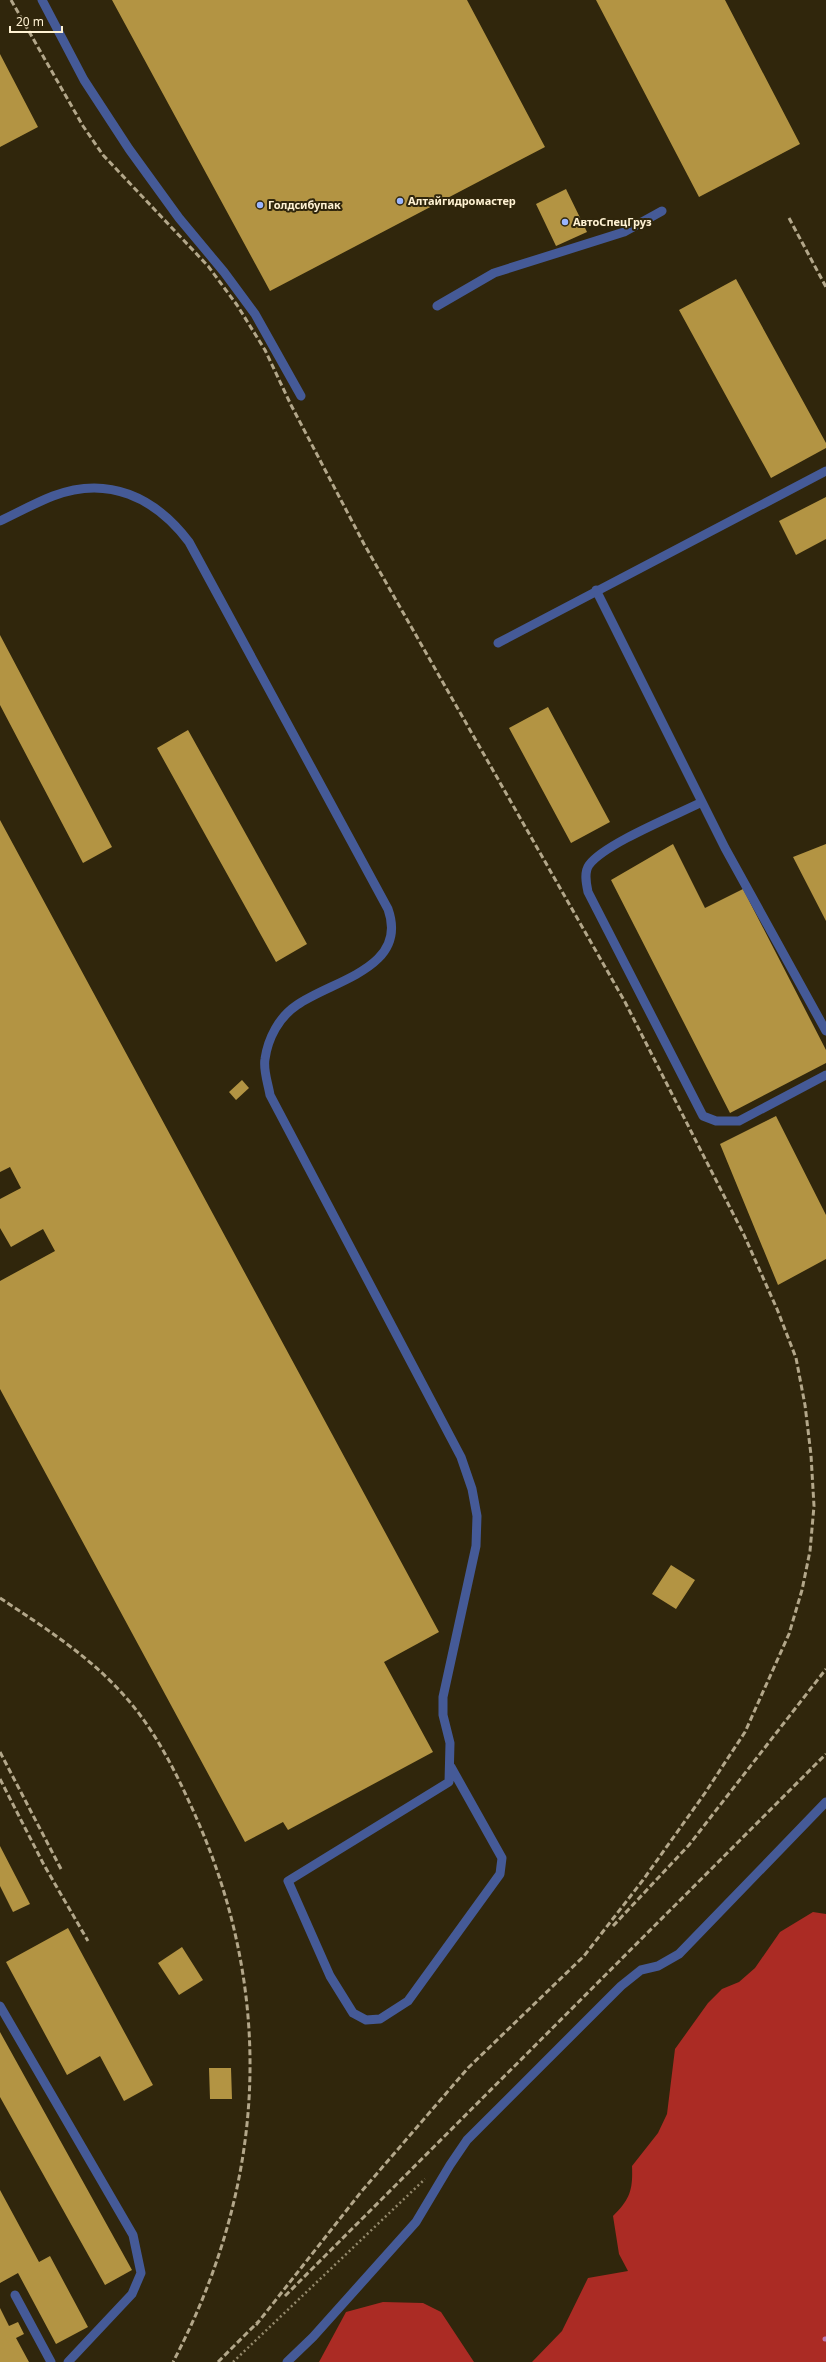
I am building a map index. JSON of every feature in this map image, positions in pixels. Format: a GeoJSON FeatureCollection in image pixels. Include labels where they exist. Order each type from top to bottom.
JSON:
{"type":"FeatureCollection","features":[{"type":"Feature","properties":{"kind":"lane"},"geometry":{"type":"LineString","coordinates":[[42,0],[84,80],[129,149],[179,218],[224,272],[256,314],[301,396]]}},
{"type":"Feature","properties":{"kind":"lane"},"geometry":{"type":"LineString","coordinates":[[437,306],[494,273],[624,232],[662,212]]}},
{"type":"Feature","properties":{"kind":"lane"},"geometry":{"type":"LineString","coordinates":[[498,643],[596,590],[826,471]]}},
{"type":"Feature","properties":{"kind":"lane"},"geometry":{"type":"LineString","coordinates":[[0,521],[53,496],[81,489],[101,488],[123,492],[141,499],[159,510],[174,522],[189,542],[388,909],[393,931],[385,953],[373,964],[296,1006],[286,1014],[272,1034],[267,1047],[264,1066],[270,1095],[461,1457],[472,1489],[477,1516],[476,1546],[443,1697],[443,1715],[450,1744],[451,1767],[449,1782],[288,1880],[330,1976],[353,2013],[366,2020],[380,2020],[408,2001],[500,1874],[502,1858],[451,1767]]}},
{"type":"Feature","properties":{"kind":"lane"},"geometry":{"type":"LineString","coordinates":[[596,590],[702,802],[826,1031]]}},
{"type":"Feature","properties":{"kind":"lane"},"geometry":{"type":"LineString","coordinates":[[702,802],[602,852],[588,866],[586,878],[588,892],[703,1116],[716,1121],[739,1120],[826,1075]]}},
{"type":"Feature","properties":{"kind":"lane"},"geometry":{"type":"LineString","coordinates":[[287,2362],[313,2337],[416,2222],[450,2165],[467,2140],[621,1986],[641,1970],[658,1966],[679,1954],[826,1802]]}},
{"type":"Feature","properties":{"kind":"lane"},"geometry":{"type":"LineString","coordinates":[[0,2006],[133,2235],[138,2258],[140,2272],[132,2294],[68,2362]]}},
{"type":"Feature","properties":{"kind":"lane"},"geometry":{"type":"LineString","coordinates":[[15,2294],[51,2362]]}},
{"type":"Feature","properties":{"kind":"path"},"geometry":{"type":"LineString","coordinates":[[233,2362],[428,2176]]}},
{"type":"Feature","properties":{"kind":"shaded area"},"geometry":{"type":"Polygon","coordinates":[[[813,1912],[826,1914],[826,2362],[532,2362],[562,2331],[588,2278],[628,2271],[619,2254],[613,2216],[627,2199],[629,2194],[632,2182],[632,2166],[658,2133],[667,2114],[675,2049],[708,2003],[722,1989],[739,1982],[755,1968],[780,1932],[813,1912]]]}},
{"type":"Feature","properties":{"kind":"shaded area"},"geometry":{"type":"Polygon","coordinates":[[[383,2302],[423,2303],[441,2312],[474,2362],[319,2362],[346,2312],[383,2302]]]}},
{"type":"Feature","properties":{"kind":"building"},"geometry":{"type":"Polygon","coordinates":[[[112,0],[467,0],[545,147],[270,291],[112,0]]]}},
{"type":"Feature","properties":{"kind":"building"},"geometry":{"type":"Polygon","coordinates":[[[596,0],[725,0],[800,144],[699,197],[596,0]]]}},
{"type":"Feature","properties":{"kind":"building"},"geometry":{"type":"Polygon","coordinates":[[[0,54],[38,127],[0,147],[0,54]]]}},
{"type":"Feature","properties":{"kind":"building"},"geometry":{"type":"Polygon","coordinates":[[[566,189],[587,232],[556,246],[536,204],[566,189]]]}},
{"type":"Feature","properties":{"kind":"building"},"geometry":{"type":"Polygon","coordinates":[[[736,279],[826,443],[826,448],[771,478],[679,310],[736,279]]]}},
{"type":"Feature","properties":{"kind":"building"},"geometry":{"type":"Polygon","coordinates":[[[826,497],[826,539],[796,555],[779,521],[826,497]]]}},
{"type":"Feature","properties":{"kind":"building"},"geometry":{"type":"Polygon","coordinates":[[[0,635],[112,847],[83,863],[0,705],[0,635]]]}},
{"type":"Feature","properties":{"kind":"building"},"geometry":{"type":"Polygon","coordinates":[[[548,707],[610,822],[571,843],[509,728],[548,707]]]}},
{"type":"Feature","properties":{"kind":"building"},"geometry":{"type":"Polygon","coordinates":[[[188,730],[307,944],[276,962],[157,748],[188,730]]]}},
{"type":"Feature","properties":{"kind":"building"},"geometry":{"type":"Polygon","coordinates":[[[0,820],[439,1632],[384,1662],[433,1752],[288,1830],[283,1822],[245,1842],[0,1389],[0,1281],[55,1251],[43,1229],[11,1247],[0,1228],[0,1199],[21,1188],[10,1167],[0,1172],[0,820]]]}},
{"type":"Feature","properties":{"kind":"building"},"geometry":{"type":"Polygon","coordinates":[[[673,844],[705,908],[743,889],[826,1050],[826,1063],[730,1113],[611,880],[673,844]]]}},
{"type":"Feature","properties":{"kind":"building"},"geometry":{"type":"Polygon","coordinates":[[[826,844],[826,921],[793,857],[826,844]]]}},
{"type":"Feature","properties":{"kind":"building"},"geometry":{"type":"Polygon","coordinates":[[[242,1080],[249,1088],[236,1100],[229,1092],[242,1080]]]}},
{"type":"Feature","properties":{"kind":"building"},"geometry":{"type":"Polygon","coordinates":[[[776,1116],[826,1215],[826,1259],[778,1285],[720,1144],[776,1116]]]}},
{"type":"Feature","properties":{"kind":"building"},"geometry":{"type":"Polygon","coordinates":[[[671,1565],[695,1580],[676,1609],[652,1594],[671,1565]]]}},
{"type":"Feature","properties":{"kind":"building"},"geometry":{"type":"Polygon","coordinates":[[[0,1846],[30,1904],[13,1912],[0,1886],[0,1846]]]}},
{"type":"Feature","properties":{"kind":"building"},"geometry":{"type":"Polygon","coordinates":[[[68,1928],[153,2085],[124,2101],[100,2056],[67,2075],[6,1962],[68,1928]]]}},
{"type":"Feature","properties":{"kind":"building"},"geometry":{"type":"Polygon","coordinates":[[[182,1947],[203,1980],[179,1995],[158,1963],[182,1947]]]}},
{"type":"Feature","properties":{"kind":"building"},"geometry":{"type":"Polygon","coordinates":[[[0,2032],[132,2270],[105,2285],[0,2097],[0,2032]]]}},
{"type":"Feature","properties":{"kind":"building"},"geometry":{"type":"Polygon","coordinates":[[[209,2068],[231,2068],[232,2099],[210,2099],[209,2068]]]}},
{"type":"Feature","properties":{"kind":"building"},"geometry":{"type":"Polygon","coordinates":[[[0,2190],[39,2262],[50,2256],[88,2327],[56,2344],[18,2273],[0,2283],[0,2190]]]}},
{"type":"Feature","properties":{"kind":"building"},"geometry":{"type":"Polygon","coordinates":[[[0,2308],[9,2326],[18,2322],[24,2334],[16,2338],[29,2362],[0,2362],[0,2308]]]}},
{"type":"Feature","properties":{"kind":"railway"},"geometry":{"type":"LineString","coordinates":[[11,0],[83,126],[103,155],[208,266],[237,305],[265,350],[291,405],[364,544],[625,1002],[744,1235],[777,1309],[796,1358],[805,1405],[811,1455],[814,1506],[810,1551],[802,1590],[789,1634],[745,1732],[705,1793],[643,1880],[584,1956],[468,2068],[361,2192],[256,2325]]}},
{"type":"Feature","properties":{"kind":"railway"},"geometry":{"type":"LineString","coordinates":[[789,218],[826,287]]}},
{"type":"Feature","properties":{"kind":"railway"},"geometry":{"type":"LineString","coordinates":[[0,1598],[78,1652],[107,1677],[132,1705],[154,1735],[172,1767],[196,1817],[222,1886],[240,1955],[249,2024],[249,2092],[242,2161],[227,2229],[204,2296],[173,2362]]}},
{"type":"Feature","properties":{"kind":"railway"},"geometry":{"type":"LineString","coordinates":[[613,1926],[689,1845],[826,1669]]}},
{"type":"Feature","properties":{"kind":"railway"},"geometry":{"type":"LineString","coordinates":[[0,1752],[61,1869]]}},
{"type":"Feature","properties":{"kind":"railway"},"geometry":{"type":"LineString","coordinates":[[285,2296],[826,1754]]}},
{"type":"Feature","properties":{"kind":"railway"},"geometry":{"type":"LineString","coordinates":[[0,1779],[44,1865],[88,1941]]}},
{"type":"Feature","properties":{"kind":"railway"},"geometry":{"type":"LineString","coordinates":[[218,2362],[259,2321]]}},
{"type":"Feature","properties":{"kind":"place","name":"Алтайгидромастер"},"geometry":{"type":"Point","coordinates":[400,201]}},
{"type":"Feature","properties":{"kind":"place","name":"Голдcибупак"},"geometry":{"type":"Point","coordinates":[260,205]}},
{"type":"Feature","properties":{"kind":"place","name":"АвтоСпецГруз"},"geometry":{"type":"Point","coordinates":[565,222]}}]}
